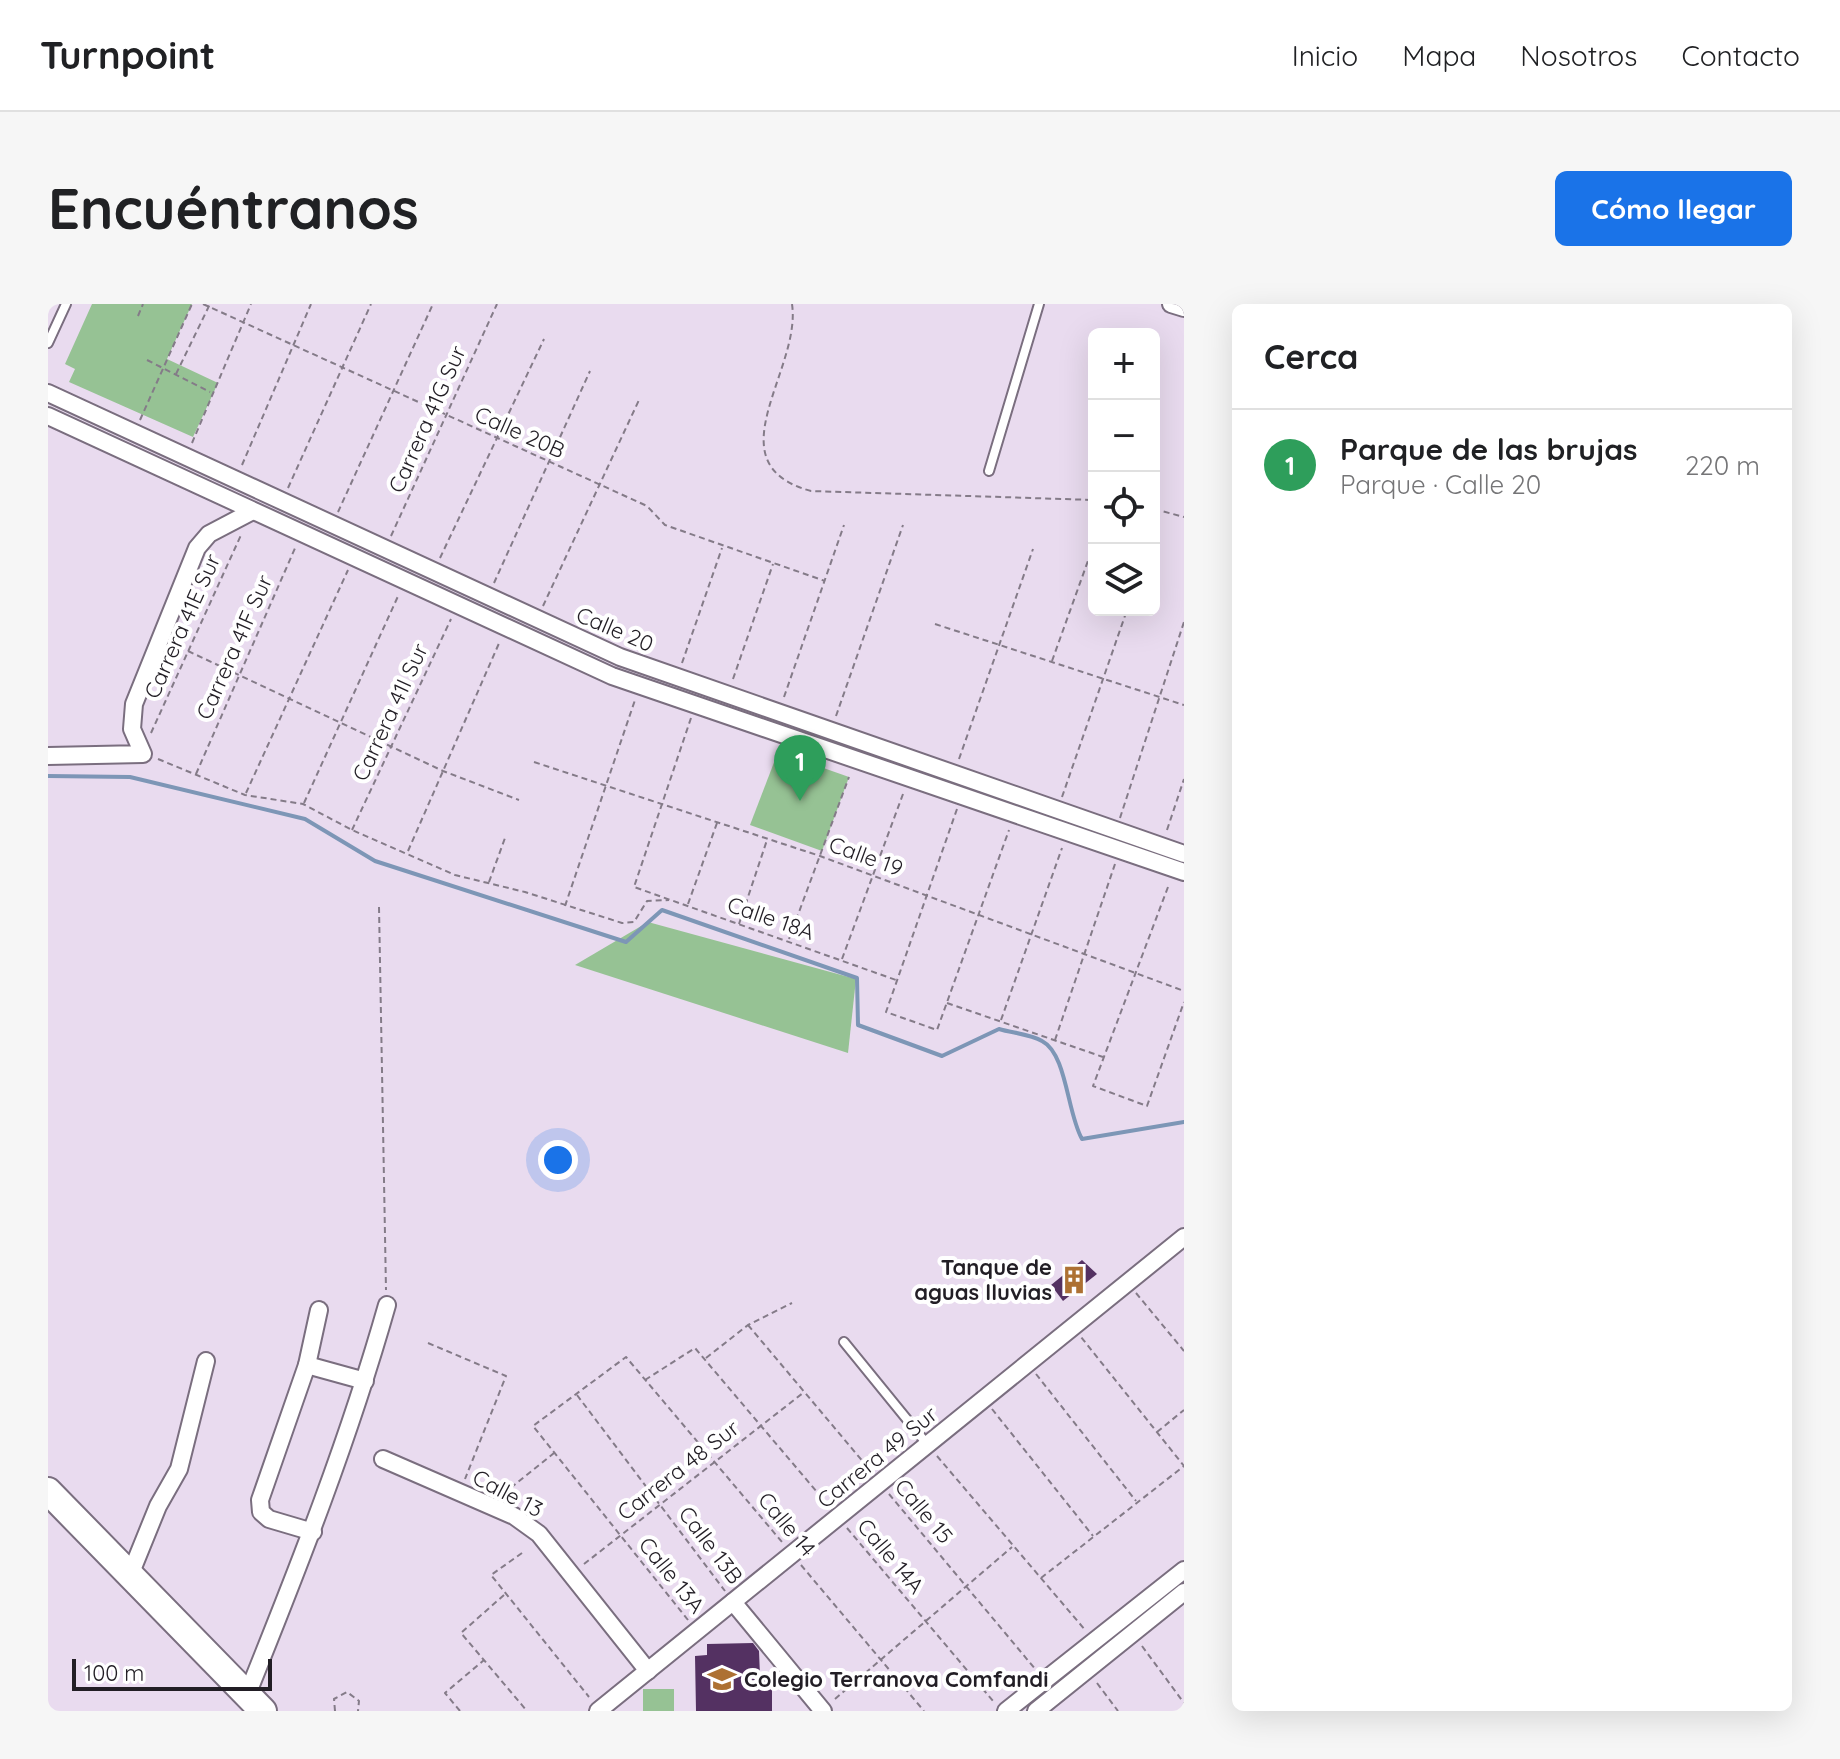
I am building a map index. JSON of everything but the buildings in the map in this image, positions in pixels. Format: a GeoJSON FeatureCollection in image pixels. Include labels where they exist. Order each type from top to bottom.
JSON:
{"type":"FeatureCollection","features":[{"type":"Feature","properties":{"kind":"highway"},"geometry":{"type":"LineString","coordinates":[[48,1491],[257,1706]]}},
{"type":"Feature","properties":{"kind":"street","name":"Calle 20"},"geometry":{"type":"LineString","coordinates":[[48,393],[620,657],[1184,854]]}},
{"type":"Feature","properties":{"kind":"street","name":"Calle 20"},"geometry":{"type":"LineString","coordinates":[[48,416],[456,607],[640,687],[1184,872]]}},
{"type":"Feature","properties":{"kind":"street"},"geometry":{"type":"LineString","coordinates":[[48,756],[143,754],[132,729],[134,704],[197,548],[209,534],[251,512]]}},
{"type":"Feature","properties":{"kind":"street","name":"Carrera 49 Sur"},"geometry":{"type":"LineString","coordinates":[[599,1710],[1184,1237]]}},
{"type":"Feature","properties":{"kind":"street"},"geometry":{"type":"LineString","coordinates":[[257,1706],[365,1381],[387,1305]]}},
{"type":"Feature","properties":{"kind":"street"},"geometry":{"type":"LineString","coordinates":[[313,1532],[269,1519],[261,1512],[260,1500],[307,1365],[319,1310]]}},
{"type":"Feature","properties":{"kind":"street"},"geometry":{"type":"LineString","coordinates":[[130,1575],[158,1506],[179,1469],[206,1361]]}},
{"type":"Feature","properties":{"kind":"street"},"geometry":{"type":"LineString","coordinates":[[307,1365],[365,1381]]}},
{"type":"Feature","properties":{"kind":"street","name":"Calle 13"},"geometry":{"type":"LineString","coordinates":[[383,1459],[490,1505],[539,1534],[648,1671]]}},
{"type":"Feature","properties":{"kind":"street"},"geometry":{"type":"LineString","coordinates":[[1004,1711],[1184,1570]]}},
{"type":"Feature","properties":{"kind":"street"},"geometry":{"type":"LineString","coordinates":[[1036,1711],[1184,1592]]}},
{"type":"Feature","properties":{"kind":"street"},"geometry":{"type":"LineString","coordinates":[[733,1602],[822,1710]]}},
{"type":"Feature","properties":{"kind":"lane"},"geometry":{"type":"LineString","coordinates":[[48,343],[66,304]]}},
{"type":"Feature","properties":{"kind":"lane"},"geometry":{"type":"LineString","coordinates":[[989,471],[1039,304]]}},
{"type":"Feature","properties":{"kind":"lane"},"geometry":{"type":"LineString","coordinates":[[844,1342],[927,1444]]}},
{"type":"Feature","properties":{"kind":"path"},"geometry":{"type":"LineString","coordinates":[[138,316],[143,304]]}},
{"type":"Feature","properties":{"kind":"path"},"geometry":{"type":"LineString","coordinates":[[135,432],[192,304]]}},
{"type":"Feature","properties":{"kind":"path","name":"Calle 20B"},"geometry":{"type":"LineString","coordinates":[[203,304],[340,369],[647,506],[665,525],[825,581]]}},
{"type":"Feature","properties":{"kind":"path"},"geometry":{"type":"LineString","coordinates":[[187,456],[211,392],[251,304]]}},
{"type":"Feature","properties":{"kind":"path"},"geometry":{"type":"LineString","coordinates":[[236,478],[311,304]]}},
{"type":"Feature","properties":{"kind":"path"},"geometry":{"type":"LineString","coordinates":[[283,500],[371,304]]}},
{"type":"Feature","properties":{"kind":"path"},"geometry":{"type":"LineString","coordinates":[[333,524],[433,304]]}},
{"type":"Feature","properties":{"kind":"path","name":"Carrera 41G Sur"},"geometry":{"type":"LineString","coordinates":[[386,548],[497,304]]}},
{"type":"Feature","properties":{"kind":"path"},"geometry":{"type":"LineString","coordinates":[[792,304],[790,338],[762,442],[769,470],[785,484],[811,491],[1088,500]]}},
{"type":"Feature","properties":{"kind":"path"},"geometry":{"type":"LineString","coordinates":[[176,374],[209,305]]}},
{"type":"Feature","properties":{"kind":"path"},"geometry":{"type":"LineString","coordinates":[[434,570],[544,339]]}},
{"type":"Feature","properties":{"kind":"path"},"geometry":{"type":"LineString","coordinates":[[147,360],[211,392]]}},
{"type":"Feature","properties":{"kind":"path"},"geometry":{"type":"LineString","coordinates":[[489,595],[590,371]]}},
{"type":"Feature","properties":{"kind":"path"},"geometry":{"type":"LineString","coordinates":[[537,618],[639,400]]}},
{"type":"Feature","properties":{"kind":"path"},"geometry":{"type":"LineString","coordinates":[[1160,511],[1184,517]]}},
{"type":"Feature","properties":{"kind":"path","name":"Carrera 41E Sur"},"geometry":{"type":"LineString","coordinates":[[143,754],[251,512]]}},
{"type":"Feature","properties":{"kind":"path"},"geometry":{"type":"LineString","coordinates":[[778,713],[844,525]]}},
{"type":"Feature","properties":{"kind":"path"},"geometry":{"type":"LineString","coordinates":[[831,731],[903,525]]}},
{"type":"Feature","properties":{"kind":"path","name":"Carrera 41F Sur"},"geometry":{"type":"LineString","coordinates":[[196,774],[301,534]]}},
{"type":"Feature","properties":{"kind":"path"},"geometry":{"type":"LineString","coordinates":[[676,678],[722,547]]}},
{"type":"Feature","properties":{"kind":"path"},"geometry":{"type":"LineString","coordinates":[[954,774],[1033,549]]}},
{"type":"Feature","properties":{"kind":"path"},"geometry":{"type":"LineString","coordinates":[[245,795],[354,558]]}},
{"type":"Feature","properties":{"kind":"path"},"geometry":{"type":"LineString","coordinates":[[1052,662],[1088,561]]}},
{"type":"Feature","properties":{"kind":"path"},"geometry":{"type":"LineString","coordinates":[[727,696],[773,563]]}},
{"type":"Feature","properties":{"kind":"path"},"geometry":{"type":"LineString","coordinates":[[303,804],[404,582]]}},
{"type":"Feature","properties":{"kind":"path","name":"Carrera 41I Sur"},"geometry":{"type":"LineString","coordinates":[[352,830],[456,607]]}},
{"type":"Feature","properties":{"kind":"path"},"geometry":{"type":"LineString","coordinates":[[1057,810],[1125,616]]}},
{"type":"Feature","properties":{"kind":"path"},"geometry":{"type":"LineString","coordinates":[[1116,830],[1184,622]]}},
{"type":"Feature","properties":{"kind":"path"},"geometry":{"type":"LineString","coordinates":[[935,624],[1184,705]]}},
{"type":"Feature","properties":{"kind":"path"},"geometry":{"type":"LineString","coordinates":[[407,853],[505,629]]}},
{"type":"Feature","properties":{"kind":"path"},"geometry":{"type":"LineString","coordinates":[[187,650],[392,748],[519,800]]}},
{"type":"Feature","properties":{"kind":"path"},"geometry":{"type":"LineString","coordinates":[[564,907],[640,687]]}},
{"type":"Feature","properties":{"kind":"path"},"geometry":{"type":"LineString","coordinates":[[662,804],[695,705]]}},
{"type":"Feature","properties":{"kind":"path"},"geometry":{"type":"LineString","coordinates":[[143,754],[245,795],[303,804],[352,830],[455,875],[564,907],[622,923],[634,922],[647,901],[669,900]]}},
{"type":"Feature","properties":{"kind":"path","name":"Calle 19"},"geometry":{"type":"LineString","coordinates":[[534,762],[820,856],[1184,991]]}},
{"type":"Feature","properties":{"kind":"path"},"geometry":{"type":"LineString","coordinates":[[789,941],[849,777]]}},
{"type":"Feature","properties":{"kind":"path"},"geometry":{"type":"LineString","coordinates":[[842,959],[909,777]]}},
{"type":"Feature","properties":{"kind":"path"},"geometry":{"type":"LineString","coordinates":[[1162,846],[1184,779]]}},
{"type":"Feature","properties":{"kind":"path"},"geometry":{"type":"LineString","coordinates":[[961,796],[886,1012],[937,1030],[1014,814]]}},
{"type":"Feature","properties":{"kind":"path","name":"Calle 18A"},"geometry":{"type":"LineString","coordinates":[[662,804],[634,887],[898,980]]}},
{"type":"Feature","properties":{"kind":"path"},"geometry":{"type":"LineString","coordinates":[[687,906],[717,822]]}},
{"type":"Feature","properties":{"kind":"path"},"geometry":{"type":"LineString","coordinates":[[1001,1020],[1068,832]]}},
{"type":"Feature","properties":{"kind":"path"},"geometry":{"type":"LineString","coordinates":[[488,883],[505,838]]}},
{"type":"Feature","properties":{"kind":"path"},"geometry":{"type":"LineString","coordinates":[[739,924],[767,839]]}},
{"type":"Feature","properties":{"kind":"path"},"geometry":{"type":"LineString","coordinates":[[1055,1040],[1120,850]]}},
{"type":"Feature","properties":{"kind":"path"},"geometry":{"type":"LineString","coordinates":[[1168,887],[1093,1086],[1147,1106],[1184,1002]]}},
{"type":"Feature","properties":{"kind":"path"},"geometry":{"type":"LineString","coordinates":[[379,907],[387,1305]]}},
{"type":"Feature","properties":{"kind":"path"},"geometry":{"type":"LineString","coordinates":[[947,1003],[1104,1057]]}},
{"type":"Feature","properties":{"kind":"path"},"geometry":{"type":"LineString","coordinates":[[1128,1283],[1184,1351]]}},
{"type":"Feature","properties":{"kind":"path"},"geometry":{"type":"LineString","coordinates":[[705,1359],[748,1325],[792,1303]]}},
{"type":"Feature","properties":{"kind":"path","name":"Calle 15"},"geometry":{"type":"LineString","coordinates":[[748,1325],[1045,1680]]}},
{"type":"Feature","properties":{"kind":"path"},"geometry":{"type":"LineString","coordinates":[[1041,1578],[1184,1466],[1073,1327]]}},
{"type":"Feature","properties":{"kind":"path"},"geometry":{"type":"LineString","coordinates":[[428,1343],[506,1376],[460,1491]]}},
{"type":"Feature","properties":{"kind":"path","name":"Calle 14A"},"geometry":{"type":"LineString","coordinates":[[645,1380],[695,1348],[1004,1711]]}},
{"type":"Feature","properties":{"kind":"path","name":"Calle 14"},"geometry":{"type":"LineString","coordinates":[[576,1394],[626,1357],[924,1711]]}},
{"type":"Feature","properties":{"kind":"path"},"geometry":{"type":"LineString","coordinates":[[1028,1364],[1138,1503]]}},
{"type":"Feature","properties":{"kind":"path","name":"Carrera 48 Sur"},"geometry":{"type":"LineString","coordinates":[[571,1574],[805,1392]]}},
{"type":"Feature","properties":{"kind":"path","name":"Calle 13A"},"geometry":{"type":"LineString","coordinates":[[576,1394],[533,1426],[697,1631]]}},
{"type":"Feature","properties":{"kind":"path","name":"Calle 13B"},"geometry":{"type":"LineString","coordinates":[[576,1394],[733,1602]]}},
{"type":"Feature","properties":{"kind":"path"},"geometry":{"type":"LineString","coordinates":[[984,1399],[1093,1537]]}},
{"type":"Feature","properties":{"kind":"path"},"geometry":{"type":"LineString","coordinates":[[1156,1432],[1184,1410]]}},
{"type":"Feature","properties":{"kind":"path"},"geometry":{"type":"LineString","coordinates":[[927,1444],[1094,1641]]}},
{"type":"Feature","properties":{"kind":"path"},"geometry":{"type":"LineString","coordinates":[[490,1505],[554,1453]]}},
{"type":"Feature","properties":{"kind":"path"},"geometry":{"type":"LineString","coordinates":[[822,1710],[1013,1546]]}},
{"type":"Feature","properties":{"kind":"path"},"geometry":{"type":"LineString","coordinates":[[522,1553],[491,1575],[599,1710]]}},
{"type":"Feature","properties":{"kind":"path"},"geometry":{"type":"LineString","coordinates":[[505,1594],[461,1633],[527,1711]]}},
{"type":"Feature","properties":{"kind":"path"},"geometry":{"type":"LineString","coordinates":[[1133,1633],[1184,1703]]}},
{"type":"Feature","properties":{"kind":"path"},"geometry":{"type":"LineString","coordinates":[[460,1711],[445,1693],[484,1660]]}},
{"type":"Feature","properties":{"kind":"path"},"geometry":{"type":"LineString","coordinates":[[1087,1670],[1118,1711]]}},
{"type":"Feature","properties":{"kind":"path"},"geometry":{"type":"LineString","coordinates":[[335,1711],[334,1699],[347,1692],[359,1701],[358,1711]]}},
{"type":"Feature","properties":{"kind":"green space"},"geometry":{"type":"Polygon","coordinates":[[[92,304],[192,304],[167,359],[218,383],[193,437],[69,382],[75,369],[65,364],[92,304]]]}},
{"type":"Feature","properties":{"kind":"green space"},"geometry":{"type":"Polygon","coordinates":[[[778,752],[849,777],[822,851],[750,825],[778,752]]]}},
{"type":"Feature","properties":{"kind":"green space"},"geometry":{"type":"Polygon","coordinates":[[[648,922],[856,979],[848,1053],[575,965],[648,922]]]}},
{"type":"Feature","properties":{"kind":"green space"},"geometry":{"type":"Polygon","coordinates":[[[643,1689],[674,1689],[674,1711],[643,1711],[643,1689]]]}},
{"type":"Feature","properties":{"kind":"waterway"},"geometry":{"type":"LineString","coordinates":[[48,776],[130,777],[305,819],[375,861],[626,942],[662,910],[857,978],[858,1025],[942,1056],[999,1029],[1042,1041],[1057,1058],[1082,1139],[1184,1122]]}},
{"type":"Feature","properties":{"kind":"place","name":"Parque de las brujas"},"geometry":{"type":"Point","coordinates":[800,801]}},
{"type":"Feature","properties":{"kind":"place","name":"Tanque de aguas lluvias"},"geometry":{"type":"Point","coordinates":[1074,1280]}},
{"type":"Feature","properties":{"kind":"place","name":"Colegio Terranova Comfandi"},"geometry":{"type":"Point","coordinates":[722,1679]}}]}
